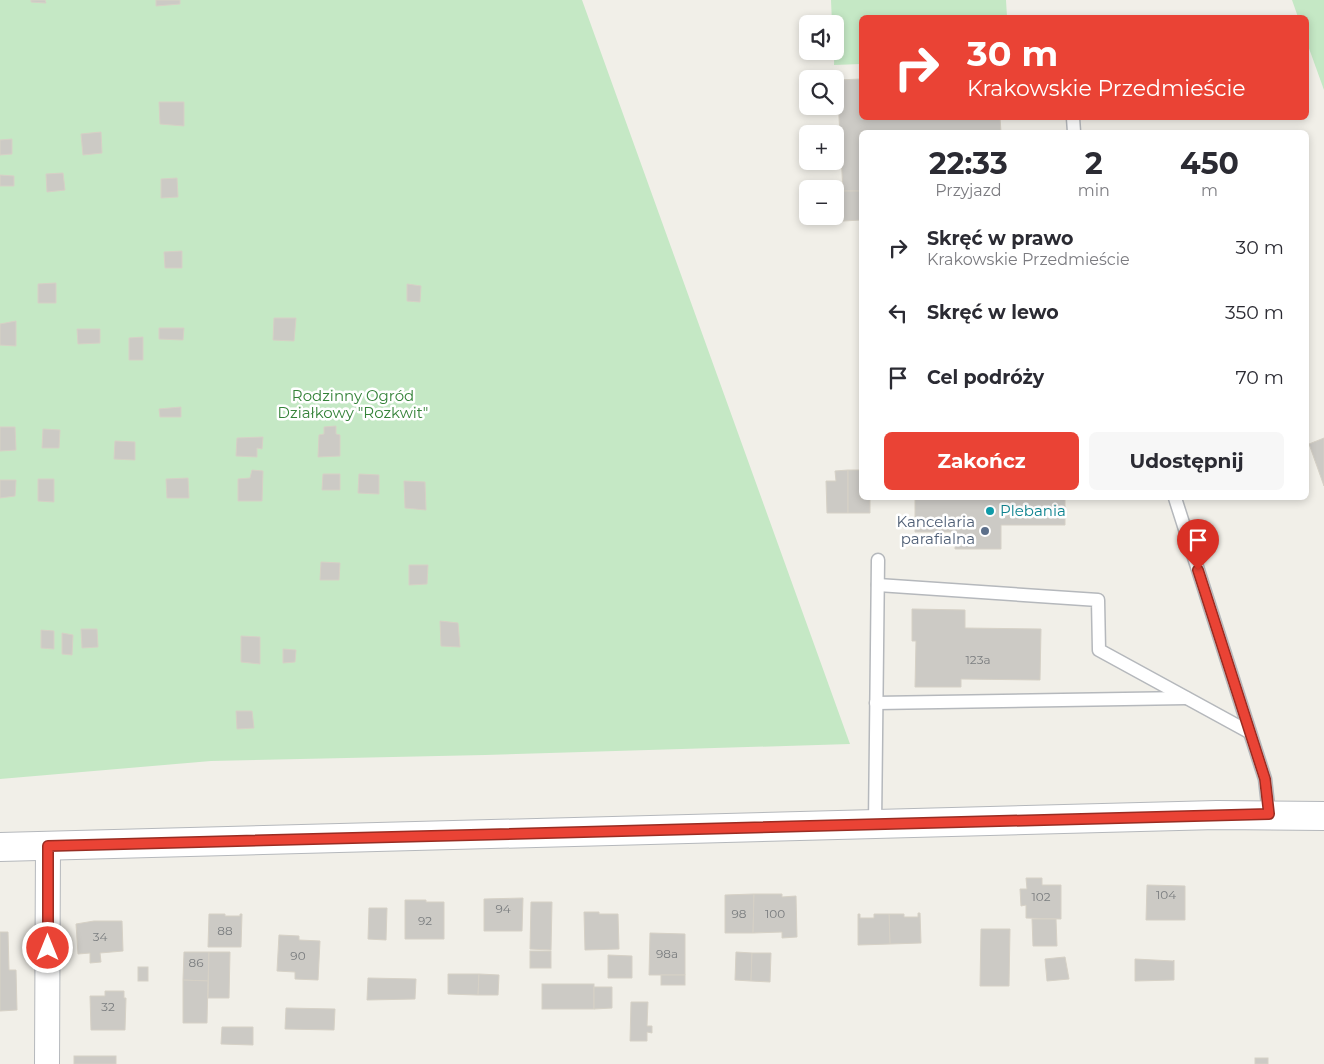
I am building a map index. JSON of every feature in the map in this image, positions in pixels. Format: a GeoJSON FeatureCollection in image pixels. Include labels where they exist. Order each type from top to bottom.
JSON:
{"type":"FeatureCollection","features":[{"type":"Feature","properties":{"kind":"street"},"geometry":{"type":"LineString","coordinates":[[0,847],[1269,814],[1324,816]]}},
{"type":"Feature","properties":{"kind":"street"},"geometry":{"type":"LineString","coordinates":[[47,1064],[48,846]]}},
{"type":"Feature","properties":{"kind":"lane"},"geometry":{"type":"LineString","coordinates":[[1176,500],[1265,779],[1269,814]]}},
{"type":"Feature","properties":{"kind":"lane"},"geometry":{"type":"LineString","coordinates":[[875,825],[878,560]]}},
{"type":"Feature","properties":{"kind":"lane"},"geometry":{"type":"LineString","coordinates":[[878,585],[1098,600],[1099,650],[1249,732]]}},
{"type":"Feature","properties":{"kind":"lane"},"geometry":{"type":"LineString","coordinates":[[876,703],[1189,698]]}},
{"type":"Feature","properties":{"kind":"green space","name":"Rodzinny Ogród Działkowy \"Rozkwit\""},"geometry":{"type":"Polygon","coordinates":[[[0,0],[582,0],[850,744],[211,761],[0,779],[0,0]]]}},
{"type":"Feature","properties":{"kind":"green space"},"geometry":{"type":"Polygon","coordinates":[[[831,0],[1006,0],[1007,15],[859,15],[859,64],[834,65],[834,60],[844,60],[844,15],[832,15],[831,0]]]}},
{"type":"Feature","properties":{"kind":"green space"},"geometry":{"type":"Polygon","coordinates":[[[1292,0],[1324,0],[1324,90],[1309,48],[1309,15],[1297,15],[1292,0]]]}},
{"type":"Feature","properties":{"kind":"building"},"geometry":{"type":"Polygon","coordinates":[[[31,0],[45,0],[46,3],[31,2],[31,0]]]}},
{"type":"Feature","properties":{"kind":"building"},"geometry":{"type":"Polygon","coordinates":[[[156,0],[180,0],[180,4],[156,6],[156,0]]]}},
{"type":"Feature","properties":{"kind":"building"},"geometry":{"type":"Polygon","coordinates":[[[859,79],[859,120],[1000,120],[1001,130],[859,130],[859,191],[844,191],[842,170],[844,170],[844,125],[839,125],[839,115],[844,115],[844,80],[859,79]]]}},
{"type":"Feature","properties":{"kind":"building"},"geometry":{"type":"Polygon","coordinates":[[[159,102],[184,102],[184,126],[160,124],[159,102]]]}},
{"type":"Feature","properties":{"kind":"building"},"geometry":{"type":"Polygon","coordinates":[[[101,132],[102,153],[83,155],[81,134],[101,132]]]}},
{"type":"Feature","properties":{"kind":"building"},"geometry":{"type":"Polygon","coordinates":[[[12,139],[12,154],[0,155],[0,140],[12,139]]]}},
{"type":"Feature","properties":{"kind":"building"},"geometry":{"type":"Polygon","coordinates":[[[63,173],[65,190],[47,192],[46,174],[63,173]]]}},
{"type":"Feature","properties":{"kind":"building"},"geometry":{"type":"Polygon","coordinates":[[[0,175],[14,176],[14,186],[0,186],[0,175]]]}},
{"type":"Feature","properties":{"kind":"building"},"geometry":{"type":"Polygon","coordinates":[[[177,178],[178,197],[161,198],[161,179],[177,178]]]}},
{"type":"Feature","properties":{"kind":"building"},"geometry":{"type":"Polygon","coordinates":[[[844,191],[859,191],[859,220],[844,221],[844,191]]]}},
{"type":"Feature","properties":{"kind":"building"},"geometry":{"type":"Polygon","coordinates":[[[182,251],[182,268],[165,268],[164,252],[182,251]]]}},
{"type":"Feature","properties":{"kind":"building"},"geometry":{"type":"Polygon","coordinates":[[[56,283],[56,303],[38,303],[38,284],[56,283]]]}},
{"type":"Feature","properties":{"kind":"building"},"geometry":{"type":"Polygon","coordinates":[[[407,284],[421,286],[420,302],[407,301],[407,284]]]}},
{"type":"Feature","properties":{"kind":"building"},"geometry":{"type":"Polygon","coordinates":[[[274,318],[296,318],[294,341],[273,340],[274,318]]]}},
{"type":"Feature","properties":{"kind":"building"},"geometry":{"type":"Polygon","coordinates":[[[16,321],[16,346],[0,345],[0,324],[16,321]]]}},
{"type":"Feature","properties":{"kind":"building"},"geometry":{"type":"Polygon","coordinates":[[[159,328],[184,328],[183,340],[159,339],[159,328]]]}},
{"type":"Feature","properties":{"kind":"building"},"geometry":{"type":"Polygon","coordinates":[[[77,329],[100,329],[100,343],[78,344],[77,329]]]}},
{"type":"Feature","properties":{"kind":"building"},"geometry":{"type":"Polygon","coordinates":[[[143,337],[143,360],[129,360],[129,338],[143,337]]]}},
{"type":"Feature","properties":{"kind":"building"},"geometry":{"type":"Polygon","coordinates":[[[181,407],[181,417],[160,417],[159,409],[181,407]]]}},
{"type":"Feature","properties":{"kind":"building"},"geometry":{"type":"Polygon","coordinates":[[[336,426],[336,434],[340,435],[340,456],[318,457],[319,435],[324,434],[324,427],[336,426]]]}},
{"type":"Feature","properties":{"kind":"building"},"geometry":{"type":"Polygon","coordinates":[[[0,427],[15,427],[16,450],[0,451],[0,427]]]}},
{"type":"Feature","properties":{"kind":"building"},"geometry":{"type":"Polygon","coordinates":[[[43,429],[60,430],[59,448],[42,448],[43,429]]]}},
{"type":"Feature","properties":{"kind":"building"},"geometry":{"type":"Polygon","coordinates":[[[263,437],[262,449],[257,448],[257,457],[236,456],[237,438],[263,437]]]}},
{"type":"Feature","properties":{"kind":"building"},"geometry":{"type":"Polygon","coordinates":[[[1324,438],[1324,486],[1309,444],[1324,438]]]}},
{"type":"Feature","properties":{"kind":"building"},"geometry":{"type":"Polygon","coordinates":[[[115,441],[135,442],[135,460],[114,459],[115,441]]]}},
{"type":"Feature","properties":{"kind":"building"},"geometry":{"type":"Polygon","coordinates":[[[252,470],[263,471],[262,501],[238,501],[238,479],[250,478],[252,470]]]}},
{"type":"Feature","properties":{"kind":"building"},"geometry":{"type":"Polygon","coordinates":[[[848,470],[848,513],[827,513],[826,481],[836,481],[835,471],[848,470]]]}},
{"type":"Feature","properties":{"kind":"building"},"geometry":{"type":"Polygon","coordinates":[[[848,470],[859,470],[859,500],[870,500],[870,513],[848,513],[848,470]]]}},
{"type":"Feature","properties":{"kind":"building"},"geometry":{"type":"Polygon","coordinates":[[[323,474],[340,474],[340,490],[322,490],[323,474]]]}},
{"type":"Feature","properties":{"kind":"building"},"geometry":{"type":"Polygon","coordinates":[[[359,474],[379,475],[379,494],[358,493],[359,474]]]}},
{"type":"Feature","properties":{"kind":"building"},"geometry":{"type":"Polygon","coordinates":[[[188,478],[189,498],[167,498],[166,479],[188,478]]]}},
{"type":"Feature","properties":{"kind":"building"},"geometry":{"type":"Polygon","coordinates":[[[38,479],[54,479],[54,502],[38,501],[38,479]]]}},
{"type":"Feature","properties":{"kind":"building"},"geometry":{"type":"Polygon","coordinates":[[[0,480],[16,480],[15,496],[0,498],[0,480]]]}},
{"type":"Feature","properties":{"kind":"building"},"geometry":{"type":"Polygon","coordinates":[[[404,481],[425,482],[426,510],[405,508],[404,481]]]}},
{"type":"Feature","properties":{"kind":"building","name":"Plebania"},"geometry":{"type":"Polygon","coordinates":[[[915,500],[1065,500],[1065,525],[1001,525],[1001,549],[955,549],[955,532],[915,532],[915,500]]]}},
{"type":"Feature","properties":{"kind":"building"},"geometry":{"type":"Polygon","coordinates":[[[321,562],[340,563],[339,580],[320,580],[321,562]]]}},
{"type":"Feature","properties":{"kind":"building"},"geometry":{"type":"Polygon","coordinates":[[[409,565],[428,565],[427,584],[409,585],[409,565]]]}},
{"type":"Feature","properties":{"kind":"building"},"geometry":{"type":"Polygon","coordinates":[[[912,609],[965,610],[965,628],[1041,629],[1040,680],[961,679],[961,687],[915,687],[916,641],[912,641],[912,609]]]}},
{"type":"Feature","properties":{"kind":"building"},"geometry":{"type":"Polygon","coordinates":[[[440,621],[458,623],[460,647],[441,646],[440,621]]]}},
{"type":"Feature","properties":{"kind":"building"},"geometry":{"type":"Polygon","coordinates":[[[81,629],[97,629],[98,647],[82,648],[81,629]]]}},
{"type":"Feature","properties":{"kind":"building"},"geometry":{"type":"Polygon","coordinates":[[[41,630],[54,631],[54,649],[41,648],[41,630]]]}},
{"type":"Feature","properties":{"kind":"building"},"geometry":{"type":"Polygon","coordinates":[[[62,633],[73,635],[72,655],[62,654],[62,633]]]}},
{"type":"Feature","properties":{"kind":"building"},"geometry":{"type":"Polygon","coordinates":[[[241,636],[260,637],[260,664],[241,662],[241,636]]]}},
{"type":"Feature","properties":{"kind":"building"},"geometry":{"type":"Polygon","coordinates":[[[283,649],[296,650],[295,662],[283,663],[283,649]]]}},
{"type":"Feature","properties":{"kind":"building"},"geometry":{"type":"Polygon","coordinates":[[[236,711],[252,711],[254,728],[237,729],[236,711]]]}},
{"type":"Feature","properties":{"kind":"building"},"geometry":{"type":"Polygon","coordinates":[[[1026,878],[1042,878],[1042,885],[1061,885],[1061,919],[1026,918],[1026,905],[1021,906],[1020,889],[1027,889],[1026,878]]]}},
{"type":"Feature","properties":{"kind":"building"},"geometry":{"type":"Polygon","coordinates":[[[1147,885],[1185,886],[1185,920],[1146,920],[1147,885]]]}},
{"type":"Feature","properties":{"kind":"building"},"geometry":{"type":"Polygon","coordinates":[[[754,894],[753,933],[725,933],[725,895],[754,894]]]}},
{"type":"Feature","properties":{"kind":"building"},"geometry":{"type":"Polygon","coordinates":[[[754,894],[782,894],[782,897],[796,896],[797,937],[782,938],[782,932],[753,933],[754,894]]]}},
{"type":"Feature","properties":{"kind":"building"},"geometry":{"type":"Polygon","coordinates":[[[523,898],[522,931],[484,931],[484,899],[523,898]]]}},
{"type":"Feature","properties":{"kind":"building"},"geometry":{"type":"Polygon","coordinates":[[[405,900],[444,902],[444,939],[405,939],[405,900]]]}},
{"type":"Feature","properties":{"kind":"building"},"geometry":{"type":"Polygon","coordinates":[[[531,902],[552,902],[551,950],[530,949],[531,902]]]}},
{"type":"Feature","properties":{"kind":"building"},"geometry":{"type":"Polygon","coordinates":[[[369,908],[387,908],[386,940],[368,939],[369,908]]]}},
{"type":"Feature","properties":{"kind":"building"},"geometry":{"type":"Polygon","coordinates":[[[584,912],[618,914],[619,949],[585,950],[584,912]]]}},
{"type":"Feature","properties":{"kind":"building"},"geometry":{"type":"Polygon","coordinates":[[[918,913],[920,913],[921,943],[890,944],[889,914],[904,914],[904,917],[918,917],[918,913]]]}},
{"type":"Feature","properties":{"kind":"building"},"geometry":{"type":"Polygon","coordinates":[[[209,914],[240,916],[242,914],[241,947],[208,947],[209,914]]]}},
{"type":"Feature","properties":{"kind":"building"},"geometry":{"type":"Polygon","coordinates":[[[858,914],[860,914],[860,918],[874,918],[874,914],[889,914],[890,944],[858,945],[858,914]]]}},
{"type":"Feature","properties":{"kind":"building"},"geometry":{"type":"Polygon","coordinates":[[[1032,919],[1056,919],[1057,946],[1033,946],[1032,919]]]}},
{"type":"Feature","properties":{"kind":"building"},"geometry":{"type":"Polygon","coordinates":[[[94,921],[122,921],[123,951],[100,953],[101,962],[90,963],[90,953],[78,954],[76,924],[94,921]]]}},
{"type":"Feature","properties":{"kind":"building"},"geometry":{"type":"Polygon","coordinates":[[[981,929],[1010,929],[1009,986],[980,986],[981,929]]]}},
{"type":"Feature","properties":{"kind":"building"},"geometry":{"type":"Polygon","coordinates":[[[0,932],[8,932],[9,970],[16,970],[17,1010],[0,1011],[0,932]]]}},
{"type":"Feature","properties":{"kind":"building"},"geometry":{"type":"Polygon","coordinates":[[[650,933],[685,934],[685,975],[649,975],[650,933]]]}},
{"type":"Feature","properties":{"kind":"building"},"geometry":{"type":"Polygon","coordinates":[[[279,935],[299,936],[299,940],[320,941],[318,980],[295,979],[295,972],[277,971],[279,935]]]}},
{"type":"Feature","properties":{"kind":"building"},"geometry":{"type":"Polygon","coordinates":[[[530,951],[551,951],[551,968],[530,968],[530,951]]]}},
{"type":"Feature","properties":{"kind":"building"},"geometry":{"type":"Polygon","coordinates":[[[184,952],[209,952],[208,981],[183,980],[184,952]]]}},
{"type":"Feature","properties":{"kind":"building"},"geometry":{"type":"Polygon","coordinates":[[[209,952],[230,952],[229,998],[208,998],[209,952]]]}},
{"type":"Feature","properties":{"kind":"building"},"geometry":{"type":"Polygon","coordinates":[[[736,952],[752,953],[751,981],[735,980],[736,952]]]}},
{"type":"Feature","properties":{"kind":"building"},"geometry":{"type":"Polygon","coordinates":[[[752,953],[771,953],[770,982],[751,981],[752,953]]]}},
{"type":"Feature","properties":{"kind":"building"},"geometry":{"type":"Polygon","coordinates":[[[608,955],[632,956],[632,978],[608,978],[608,955]]]}},
{"type":"Feature","properties":{"kind":"building"},"geometry":{"type":"Polygon","coordinates":[[[1065,957],[1069,979],[1047,981],[1045,959],[1065,957]]]}},
{"type":"Feature","properties":{"kind":"building"},"geometry":{"type":"Polygon","coordinates":[[[1135,959],[1174,960],[1174,980],[1135,981],[1135,959]]]}},
{"type":"Feature","properties":{"kind":"building"},"geometry":{"type":"Polygon","coordinates":[[[138,967],[148,967],[148,981],[138,981],[138,967]]]}},
{"type":"Feature","properties":{"kind":"building"},"geometry":{"type":"Polygon","coordinates":[[[448,974],[479,974],[478,995],[448,994],[448,974]]]}},
{"type":"Feature","properties":{"kind":"building"},"geometry":{"type":"Polygon","coordinates":[[[479,974],[499,975],[498,995],[478,995],[479,974]]]}},
{"type":"Feature","properties":{"kind":"building"},"geometry":{"type":"Polygon","coordinates":[[[661,975],[685,975],[685,985],[661,985],[661,975]]]}},
{"type":"Feature","properties":{"kind":"building"},"geometry":{"type":"Polygon","coordinates":[[[368,978],[416,979],[415,999],[367,1000],[368,978]]]}},
{"type":"Feature","properties":{"kind":"building"},"geometry":{"type":"Polygon","coordinates":[[[183,980],[208,981],[207,1023],[183,1023],[183,980]]]}},
{"type":"Feature","properties":{"kind":"building"},"geometry":{"type":"Polygon","coordinates":[[[542,984],[594,984],[594,1009],[542,1009],[542,984]]]}},
{"type":"Feature","properties":{"kind":"building"},"geometry":{"type":"Polygon","coordinates":[[[594,987],[612,987],[612,1008],[594,1009],[594,987]]]}},
{"type":"Feature","properties":{"kind":"building"},"geometry":{"type":"Polygon","coordinates":[[[105,991],[124,991],[124,998],[126,998],[125,1030],[91,1030],[90,996],[105,996],[105,991]]]}},
{"type":"Feature","properties":{"kind":"building"},"geometry":{"type":"Polygon","coordinates":[[[631,1002],[648,1002],[647,1026],[652,1026],[652,1033],[647,1032],[647,1041],[630,1041],[631,1002]]]}},
{"type":"Feature","properties":{"kind":"building"},"geometry":{"type":"Polygon","coordinates":[[[286,1008],[335,1009],[334,1030],[285,1029],[286,1008]]]}},
{"type":"Feature","properties":{"kind":"building"},"geometry":{"type":"Polygon","coordinates":[[[222,1027],[253,1027],[253,1045],[221,1044],[222,1027]]]}},
{"type":"Feature","properties":{"kind":"building"},"geometry":{"type":"Polygon","coordinates":[[[74,1056],[116,1056],[116,1064],[74,1064],[74,1056]]]}},
{"type":"Feature","properties":{"kind":"building"},"geometry":{"type":"Polygon","coordinates":[[[1255,1058],[1268,1058],[1268,1064],[1255,1064],[1255,1058]]]}},
{"type":"Feature","properties":{"kind":"place","name":"Plebania"},"geometry":{"type":"Point","coordinates":[990,511]}},
{"type":"Feature","properties":{"kind":"place","name":"Kancelaria parafialna"},"geometry":{"type":"Point","coordinates":[985,531]}},
{"type":"Feature","properties":{"kind":"route"},"geometry":{"type":"LineString","coordinates":[[48,948],[48,846],[1269,814],[1265,779],[1198,570]]}}]}
